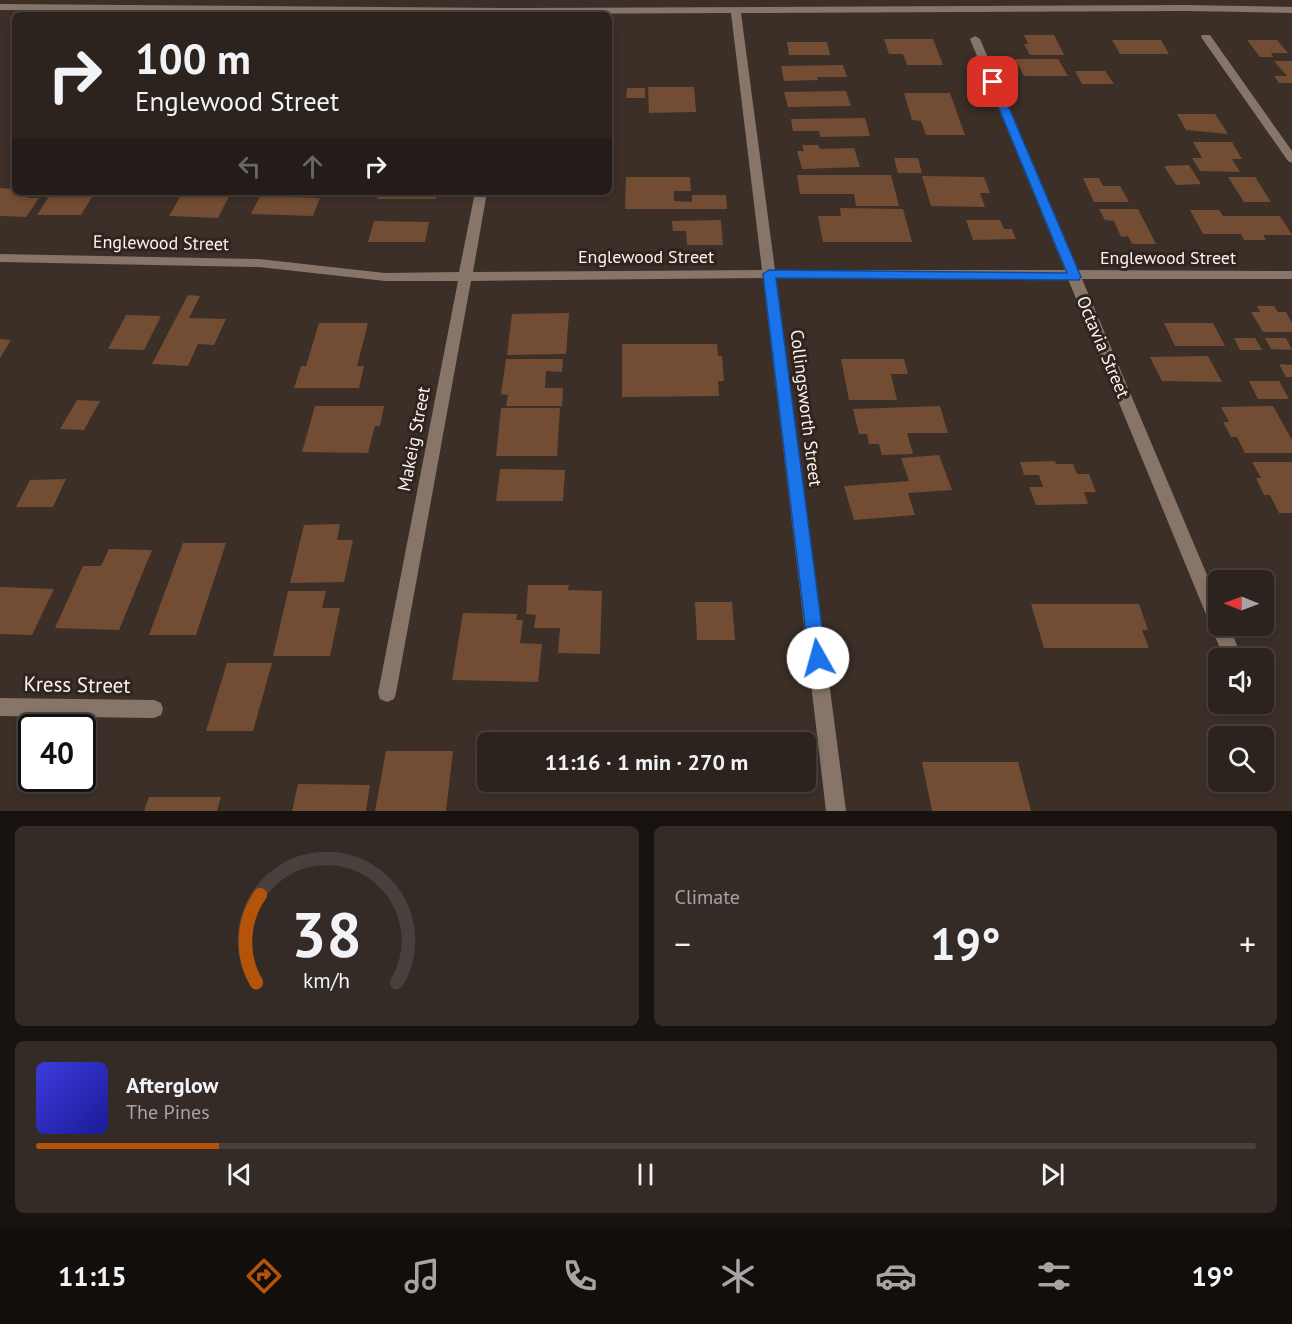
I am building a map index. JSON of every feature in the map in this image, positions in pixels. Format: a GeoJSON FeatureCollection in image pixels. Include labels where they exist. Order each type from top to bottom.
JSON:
{"type":"FeatureCollection","features":[{"type":"Feature","properties":{"kind":"street"},"geometry":{"type":"LineString","coordinates":[[524,12],[570,5],[735,10],[1292,10]]}},
{"type":"Feature","properties":{"kind":"street"},"geometry":{"type":"LineString","coordinates":[[0,7],[431,12]]}},
{"type":"Feature","properties":{"kind":"street","name":"Collingsworth Street"},"geometry":{"type":"LineString","coordinates":[[735,10],[836,811]]}},
{"type":"Feature","properties":{"kind":"street"},"geometry":{"type":"LineString","coordinates":[[1206,37],[1292,159]]}},
{"type":"Feature","properties":{"kind":"street","name":"Octavia Street"},"geometry":{"type":"LineString","coordinates":[[975,39],[1208,598]]}},
{"type":"Feature","properties":{"kind":"street","name":"Makeig Street"},"geometry":{"type":"LineString","coordinates":[[387,693],[480,195]]}},
{"type":"Feature","properties":{"kind":"street","name":"Englewood Street"},"geometry":{"type":"LineString","coordinates":[[0,258],[259,263],[385,277],[769,274],[1074,277],[1292,276]]}},
{"type":"Feature","properties":{"kind":"street","name":"Kress Street"},"geometry":{"type":"LineString","coordinates":[[0,707],[154,709]]}},
{"type":"Feature","properties":{"kind":"building"},"geometry":{"type":"Polygon","coordinates":[[[1024,35],[1054,35],[1064,55],[1030,55],[1024,44],[1028,44],[1024,35]]]}},
{"type":"Feature","properties":{"kind":"building"},"geometry":{"type":"Polygon","coordinates":[[[884,39],[933,39],[943,65],[907,65],[903,54],[889,54],[884,39]]]}},
{"type":"Feature","properties":{"kind":"building"},"geometry":{"type":"Polygon","coordinates":[[[1112,40],[1161,40],[1169,54],[1120,54],[1112,40]]]}},
{"type":"Feature","properties":{"kind":"building"},"geometry":{"type":"Polygon","coordinates":[[[1247,40],[1277,40],[1288,53],[1271,53],[1273,57],[1260,57],[1247,40]]]}},
{"type":"Feature","properties":{"kind":"building"},"geometry":{"type":"Polygon","coordinates":[[[787,42],[827,42],[830,55],[789,55],[787,42]]]}},
{"type":"Feature","properties":{"kind":"building"},"geometry":{"type":"Polygon","coordinates":[[[1015,59],[1058,59],[1068,76],[1024,76],[1015,59]]]}},
{"type":"Feature","properties":{"kind":"building"},"geometry":{"type":"Polygon","coordinates":[[[1274,61],[1292,61],[1292,83],[1279,83],[1274,76],[1287,76],[1274,61]]]}},
{"type":"Feature","properties":{"kind":"building"},"geometry":{"type":"Polygon","coordinates":[[[843,65],[847,77],[817,77],[818,80],[784,81],[781,66],[843,65]]]}},
{"type":"Feature","properties":{"kind":"building"},"geometry":{"type":"Polygon","coordinates":[[[1075,71],[1105,71],[1114,84],[1082,84],[1075,71]]]}},
{"type":"Feature","properties":{"kind":"building"},"geometry":{"type":"Polygon","coordinates":[[[648,87],[694,87],[696,112],[649,113],[648,87]]]}},
{"type":"Feature","properties":{"kind":"building"},"geometry":{"type":"Polygon","coordinates":[[[627,88],[645,88],[645,98],[626,98],[627,88]]]}},
{"type":"Feature","properties":{"kind":"building"},"geometry":{"type":"Polygon","coordinates":[[[846,91],[851,106],[788,107],[784,92],[846,91]]]}},
{"type":"Feature","properties":{"kind":"building"},"geometry":{"type":"Polygon","coordinates":[[[904,93],[950,93],[965,135],[926,135],[921,121],[912,120],[904,93]]]}},
{"type":"Feature","properties":{"kind":"building"},"geometry":{"type":"Polygon","coordinates":[[[1177,114],[1215,114],[1228,134],[1186,130],[1177,114]]]}},
{"type":"Feature","properties":{"kind":"building"},"geometry":{"type":"Polygon","coordinates":[[[865,118],[870,136],[820,137],[819,131],[793,131],[791,119],[865,118]]]}},
{"type":"Feature","properties":{"kind":"building"},"geometry":{"type":"Polygon","coordinates":[[[1193,142],[1232,142],[1242,159],[1232,159],[1240,172],[1200,171],[1192,158],[1202,158],[1193,142]]]}},
{"type":"Feature","properties":{"kind":"building"},"geometry":{"type":"Polygon","coordinates":[[[802,145],[818,145],[820,149],[854,148],[860,167],[802,169],[797,151],[804,151],[802,145]]]}},
{"type":"Feature","properties":{"kind":"building"},"geometry":{"type":"Polygon","coordinates":[[[894,158],[918,158],[922,173],[898,173],[894,158]]]}},
{"type":"Feature","properties":{"kind":"building"},"geometry":{"type":"Polygon","coordinates":[[[1189,165],[1201,184],[1176,185],[1164,166],[1189,165]]]}},
{"type":"Feature","properties":{"kind":"building"},"geometry":{"type":"Polygon","coordinates":[[[797,175],[891,175],[899,206],[856,206],[854,194],[800,194],[797,175]]]}},
{"type":"Feature","properties":{"kind":"building"},"geometry":{"type":"Polygon","coordinates":[[[922,176],[984,177],[990,193],[980,193],[985,207],[931,206],[922,176]]]}},
{"type":"Feature","properties":{"kind":"building"},"geometry":{"type":"Polygon","coordinates":[[[626,177],[690,177],[691,191],[674,191],[674,201],[692,202],[692,195],[726,195],[727,209],[625,209],[626,177]]]}},
{"type":"Feature","properties":{"kind":"building"},"geometry":{"type":"Polygon","coordinates":[[[1228,177],[1255,177],[1271,202],[1244,202],[1228,177]]]}},
{"type":"Feature","properties":{"kind":"building"},"geometry":{"type":"Polygon","coordinates":[[[1083,178],[1099,178],[1103,186],[1120,186],[1129,202],[1094,202],[1083,178]]]}},
{"type":"Feature","properties":{"kind":"building"},"geometry":{"type":"Polygon","coordinates":[[[0,188],[12,189],[12,195],[29,195],[27,198],[39,198],[26,217],[0,216],[0,188]]]}},
{"type":"Feature","properties":{"kind":"building"},"geometry":{"type":"Polygon","coordinates":[[[50,195],[93,195],[81,215],[37,215],[50,195]]]}},
{"type":"Feature","properties":{"kind":"building"},"geometry":{"type":"Polygon","coordinates":[[[181,195],[230,195],[218,218],[169,216],[181,195]]]}},
{"type":"Feature","properties":{"kind":"building"},"geometry":{"type":"Polygon","coordinates":[[[379,195],[437,195],[436,199],[377,199],[379,195]]]}},
{"type":"Feature","properties":{"kind":"building"},"geometry":{"type":"Polygon","coordinates":[[[260,196],[320,198],[313,216],[251,214],[260,196]]]}},
{"type":"Feature","properties":{"kind":"building"},"geometry":{"type":"Polygon","coordinates":[[[840,208],[903,209],[912,242],[823,242],[818,216],[841,216],[840,208]]]}},
{"type":"Feature","properties":{"kind":"building"},"geometry":{"type":"Polygon","coordinates":[[[1099,209],[1138,209],[1156,244],[1132,244],[1128,236],[1121,237],[1114,221],[1105,220],[1099,209]]]}},
{"type":"Feature","properties":{"kind":"building"},"geometry":{"type":"Polygon","coordinates":[[[1190,210],[1219,210],[1223,216],[1280,216],[1292,235],[1263,235],[1266,240],[1244,240],[1241,234],[1203,234],[1190,210]]]}},
{"type":"Feature","properties":{"kind":"building"},"geometry":{"type":"Polygon","coordinates":[[[721,220],[723,245],[687,245],[686,231],[673,231],[672,221],[721,220]]]}},
{"type":"Feature","properties":{"kind":"building"},"geometry":{"type":"Polygon","coordinates":[[[966,220],[1000,220],[1004,229],[1012,229],[1016,239],[973,240],[966,220]]]}},
{"type":"Feature","properties":{"kind":"building"},"geometry":{"type":"Polygon","coordinates":[[[374,221],[429,222],[425,242],[368,242],[374,221]]]}},
{"type":"Feature","properties":{"kind":"building"},"geometry":{"type":"Polygon","coordinates":[[[188,295],[200,296],[189,318],[226,319],[214,345],[198,344],[188,366],[152,364],[188,295]]]}},
{"type":"Feature","properties":{"kind":"building"},"geometry":{"type":"Polygon","coordinates":[[[1257,306],[1274,306],[1278,312],[1286,312],[1292,323],[1292,332],[1263,332],[1251,312],[1260,312],[1257,306]]]}},
{"type":"Feature","properties":{"kind":"building"},"geometry":{"type":"Polygon","coordinates":[[[569,313],[566,354],[507,355],[512,314],[569,313]]]}},
{"type":"Feature","properties":{"kind":"building"},"geometry":{"type":"Polygon","coordinates":[[[126,315],[161,316],[144,350],[108,349],[126,315]]]}},
{"type":"Feature","properties":{"kind":"building"},"geometry":{"type":"Polygon","coordinates":[[[319,323],[368,323],[357,366],[364,366],[359,388],[294,388],[301,366],[306,366],[319,323]]]}},
{"type":"Feature","properties":{"kind":"building"},"geometry":{"type":"Polygon","coordinates":[[[1164,323],[1213,323],[1225,346],[1175,346],[1164,323]]]}},
{"type":"Feature","properties":{"kind":"building"},"geometry":{"type":"Polygon","coordinates":[[[1234,338],[1255,338],[1262,350],[1240,350],[1234,338]]]}},
{"type":"Feature","properties":{"kind":"building"},"geometry":{"type":"Polygon","coordinates":[[[1265,338],[1286,338],[1292,350],[1271,349],[1265,338]]]}},
{"type":"Feature","properties":{"kind":"building"},"geometry":{"type":"Polygon","coordinates":[[[0,339],[11,340],[0,358],[0,339]]]}},
{"type":"Feature","properties":{"kind":"building"},"geometry":{"type":"Polygon","coordinates":[[[622,344],[717,344],[718,356],[722,356],[724,381],[718,381],[719,396],[622,397],[622,344]]]}},
{"type":"Feature","properties":{"kind":"building"},"geometry":{"type":"Polygon","coordinates":[[[1208,356],[1222,382],[1162,381],[1150,357],[1208,356]]]}},
{"type":"Feature","properties":{"kind":"building"},"geometry":{"type":"Polygon","coordinates":[[[506,359],[563,359],[562,372],[546,371],[545,388],[563,388],[562,406],[506,406],[508,395],[501,394],[506,359]]]}},
{"type":"Feature","properties":{"kind":"building"},"geometry":{"type":"Polygon","coordinates":[[[841,359],[904,359],[908,374],[891,374],[897,400],[849,400],[841,359]]]}},
{"type":"Feature","properties":{"kind":"building"},"geometry":{"type":"Polygon","coordinates":[[[1279,364],[1292,365],[1292,377],[1286,377],[1279,364]]]}},
{"type":"Feature","properties":{"kind":"building"},"geometry":{"type":"Polygon","coordinates":[[[1249,381],[1279,381],[1289,399],[1258,399],[1249,381]]]}},
{"type":"Feature","properties":{"kind":"building"},"geometry":{"type":"Polygon","coordinates":[[[77,400],[100,401],[84,430],[60,429],[77,400]]]}},
{"type":"Feature","properties":{"kind":"building"},"geometry":{"type":"Polygon","coordinates":[[[315,406],[384,406],[380,426],[375,426],[368,453],[302,452],[315,406]]]}},
{"type":"Feature","properties":{"kind":"building"},"geometry":{"type":"Polygon","coordinates":[[[940,406],[948,433],[907,433],[913,454],[882,455],[879,444],[869,444],[867,434],[859,434],[853,409],[940,406]]]}},
{"type":"Feature","properties":{"kind":"building"},"geometry":{"type":"Polygon","coordinates":[[[1273,406],[1292,440],[1292,453],[1245,453],[1237,437],[1231,437],[1223,422],[1229,422],[1221,407],[1273,406]]]}},
{"type":"Feature","properties":{"kind":"building"},"geometry":{"type":"Polygon","coordinates":[[[501,408],[560,408],[557,456],[496,456],[501,408]]]}},
{"type":"Feature","properties":{"kind":"building"},"geometry":{"type":"Polygon","coordinates":[[[939,455],[952,490],[908,493],[915,515],[854,520],[844,486],[909,481],[901,458],[939,455]]]}},
{"type":"Feature","properties":{"kind":"building"},"geometry":{"type":"Polygon","coordinates":[[[1055,461],[1056,464],[1073,464],[1077,474],[1089,474],[1096,492],[1084,492],[1088,504],[1036,505],[1029,487],[1043,487],[1039,475],[1024,475],[1020,462],[1055,461]]]}},
{"type":"Feature","properties":{"kind":"building"},"geometry":{"type":"Polygon","coordinates":[[[1252,462],[1292,462],[1292,513],[1279,513],[1270,495],[1264,495],[1256,478],[1261,478],[1252,462]]]}},
{"type":"Feature","properties":{"kind":"building"},"geometry":{"type":"Polygon","coordinates":[[[500,469],[565,470],[563,501],[496,501],[500,469]]]}},
{"type":"Feature","properties":{"kind":"building"},"geometry":{"type":"Polygon","coordinates":[[[66,479],[53,507],[16,507],[30,480],[66,479]]]}},
{"type":"Feature","properties":{"kind":"building"},"geometry":{"type":"Polygon","coordinates":[[[340,524],[337,540],[353,540],[344,582],[290,583],[304,525],[340,524]]]}},
{"type":"Feature","properties":{"kind":"building"},"geometry":{"type":"Polygon","coordinates":[[[183,543],[226,543],[196,635],[149,635],[183,543]]]}},
{"type":"Feature","properties":{"kind":"building"},"geometry":{"type":"Polygon","coordinates":[[[109,549],[152,550],[119,630],[55,628],[83,566],[101,566],[109,549]]]}},
{"type":"Feature","properties":{"kind":"building"},"geometry":{"type":"Polygon","coordinates":[[[528,585],[569,585],[568,590],[602,591],[600,654],[558,653],[560,628],[534,628],[536,615],[526,614],[528,585]]]}},
{"type":"Feature","properties":{"kind":"building"},"geometry":{"type":"Polygon","coordinates":[[[0,587],[54,589],[32,635],[0,634],[0,587]]]}},
{"type":"Feature","properties":{"kind":"building"},"geometry":{"type":"Polygon","coordinates":[[[288,591],[326,591],[322,608],[340,608],[330,656],[273,656],[288,591]]]}},
{"type":"Feature","properties":{"kind":"building"},"geometry":{"type":"Polygon","coordinates":[[[695,602],[732,602],[735,640],[697,640],[695,602]]]}},
{"type":"Feature","properties":{"kind":"building"},"geometry":{"type":"Polygon","coordinates":[[[1031,604],[1139,604],[1148,630],[1142,630],[1149,648],[1044,648],[1031,604]]]}},
{"type":"Feature","properties":{"kind":"building"},"geometry":{"type":"Polygon","coordinates":[[[463,613],[517,614],[516,620],[523,620],[520,643],[542,644],[538,682],[452,680],[463,613]]]}},
{"type":"Feature","properties":{"kind":"building"},"geometry":{"type":"Polygon","coordinates":[[[227,663],[272,663],[253,731],[206,731],[227,663]]]}},
{"type":"Feature","properties":{"kind":"building"},"geometry":{"type":"Polygon","coordinates":[[[386,751],[453,751],[446,811],[375,811],[386,751]]]}},
{"type":"Feature","properties":{"kind":"building"},"geometry":{"type":"Polygon","coordinates":[[[922,762],[1018,762],[1031,811],[932,811],[922,762]]]}},
{"type":"Feature","properties":{"kind":"building"},"geometry":{"type":"Polygon","coordinates":[[[298,784],[370,785],[366,811],[292,811],[298,784]]]}},
{"type":"Feature","properties":{"kind":"building"},"geometry":{"type":"Polygon","coordinates":[[[149,797],[221,797],[217,811],[144,811],[149,797]]]}},
{"type":"Feature","properties":{"kind":"route"},"geometry":{"type":"LineString","coordinates":[[818,658],[769,274],[1074,277],[993,82]]}}]}
